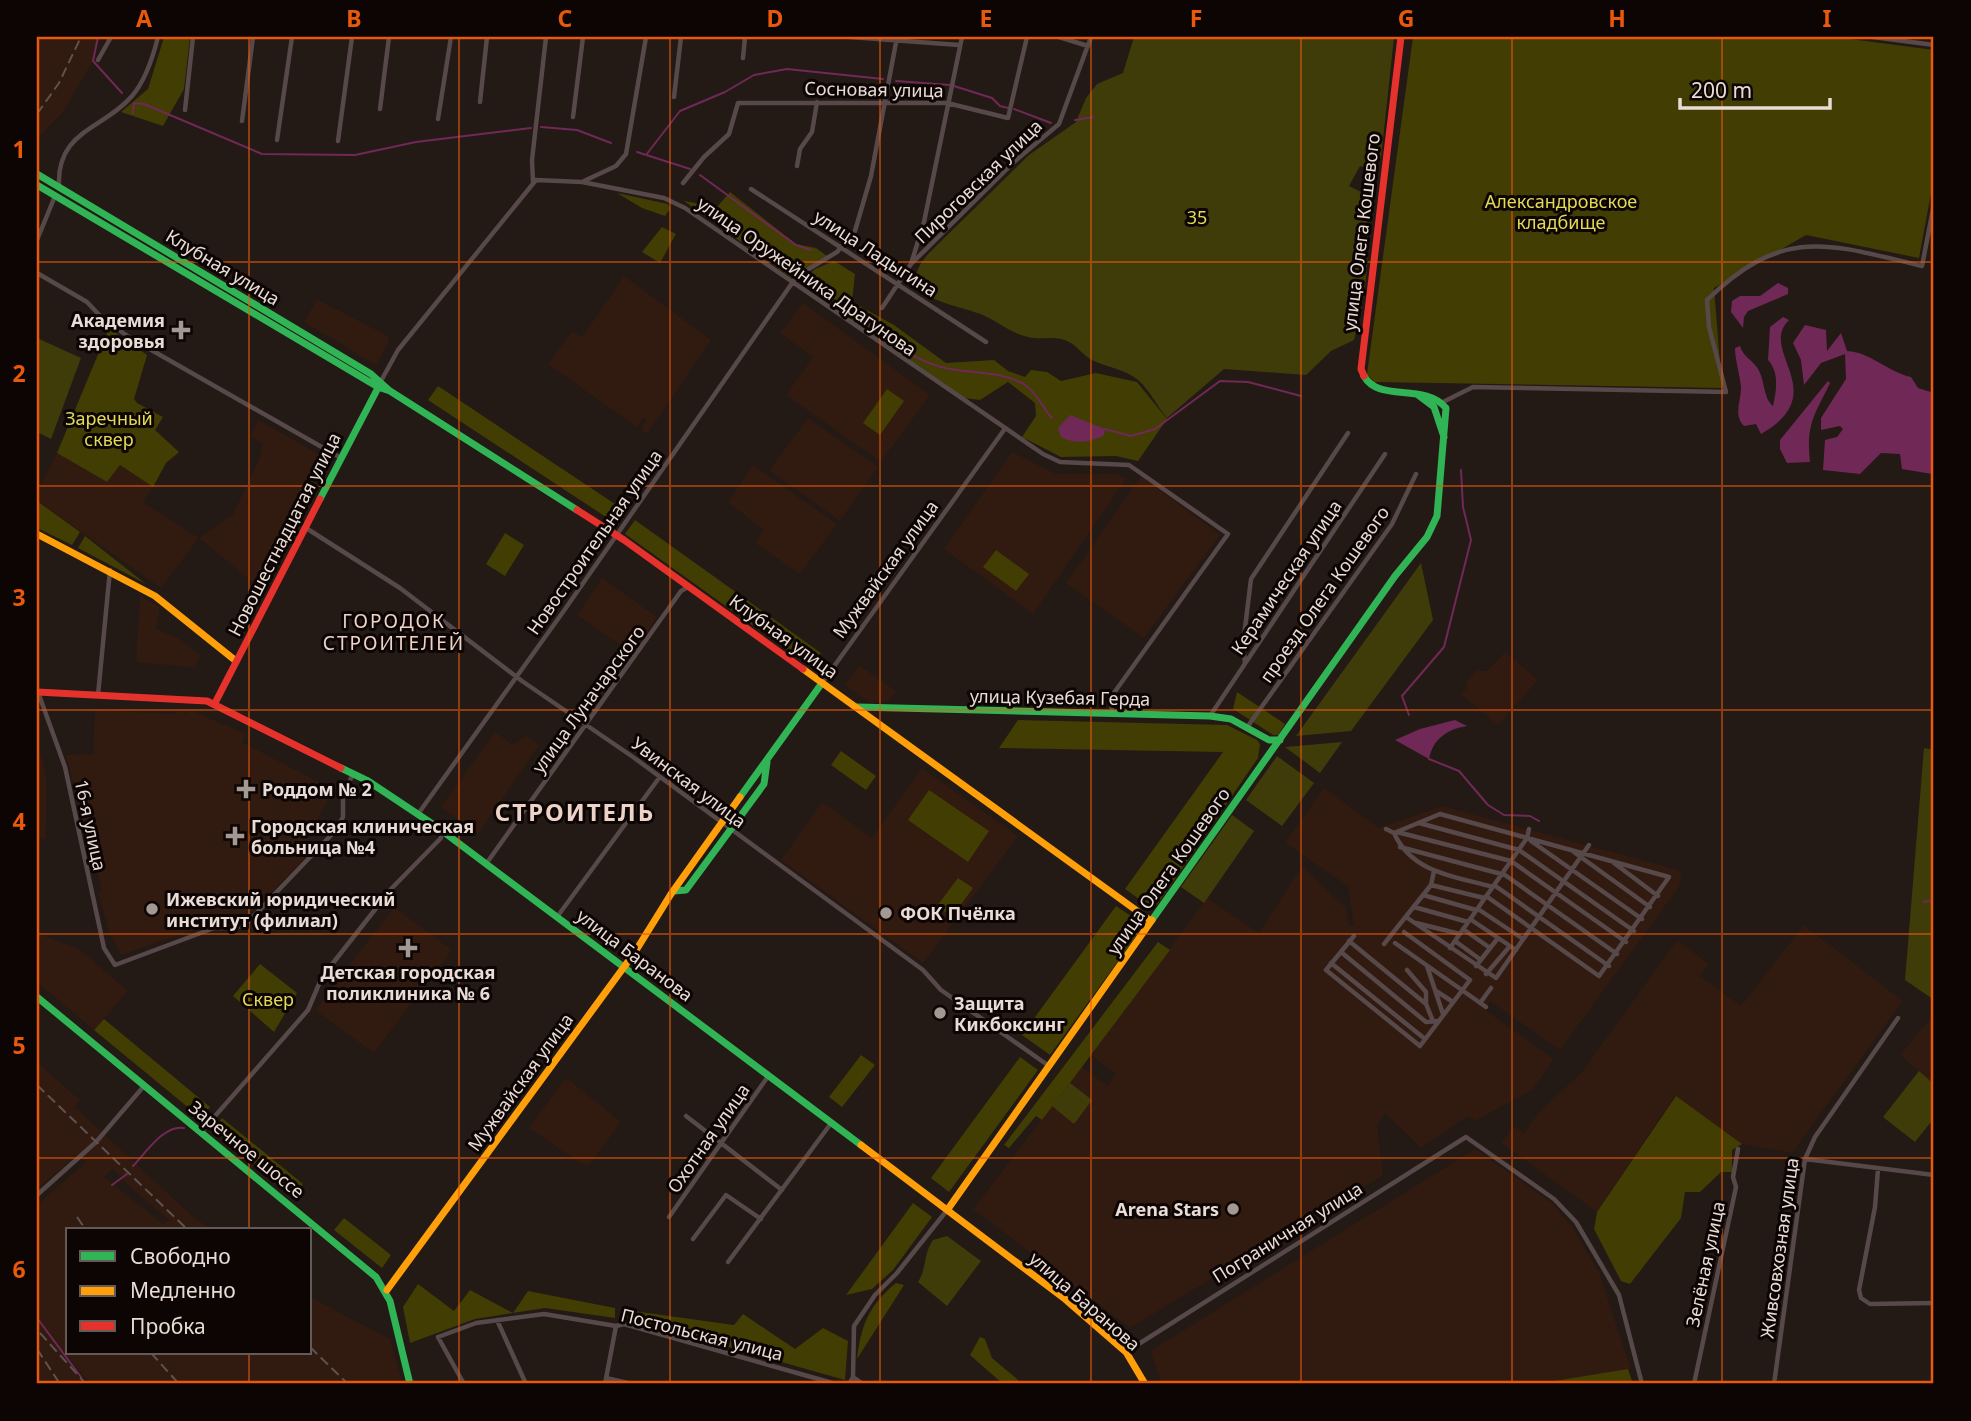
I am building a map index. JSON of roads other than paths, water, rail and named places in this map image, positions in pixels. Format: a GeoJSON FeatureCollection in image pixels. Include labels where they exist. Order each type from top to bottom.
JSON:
{"type":"FeatureCollection","features":[{"type":"Feature","properties":{"kind":"main road","name":"улица Олега Кошевого"},"geometry":{"type":"LineString","coordinates":[[948,1209],[1433,527],[1441,495],[1448,415],[1443,402],[1430,395],[1373,387],[1367,383],[1361,369],[1401,37]]}},
{"type":"Feature","properties":{"kind":"main road","name":"Клубная улица"},"geometry":{"type":"LineString","coordinates":[[37,174],[57,192]]}},
{"type":"Feature","properties":{"kind":"main road","name":"Клубная улица"},"geometry":{"type":"LineString","coordinates":[[37,184],[57,192],[379,384],[616,535],[1151,921]]}},
{"type":"Feature","properties":{"kind":"main road","name":"Новошестнадцатая улица"},"geometry":{"type":"LineString","coordinates":[[215,703],[379,384]]}},
{"type":"Feature","properties":{"kind":"main road","name":"улица Олега Кошевого"},"geometry":{"type":"LineString","coordinates":[[1413,393],[1428,400],[1438,412],[1445,446]]}},
{"type":"Feature","properties":{"kind":"main road"},"geometry":{"type":"LineString","coordinates":[[37,534],[155,596],[236,661]]}},
{"type":"Feature","properties":{"kind":"main road","name":"Мужвайская улица"},"geometry":{"type":"LineString","coordinates":[[387,1290],[625,966],[674,891],[822,683]]}},
{"type":"Feature","properties":{"kind":"main road","name":"улица Баранова"},"geometry":{"type":"LineString","coordinates":[[37,692],[187,698],[215,703],[353,774],[418,814],[625,966],[1065,1299],[1126,1352],[1145,1384]]}},
{"type":"Feature","properties":{"kind":"main road","name":"улица Кузебая Герда"},"geometry":{"type":"LineString","coordinates":[[855,707],[1210,716],[1248,726],[1269,740],[1280,740]]}},
{"type":"Feature","properties":{"kind":"main road"},"geometry":{"type":"LineString","coordinates":[[1260,734],[1266,745],[1266,759]]}},
{"type":"Feature","properties":{"kind":"main road","name":"Мужвайская улица"},"geometry":{"type":"LineString","coordinates":[[674,891],[686,890],[764,784],[767,761]]}},
{"type":"Feature","properties":{"kind":"main road","name":"Заречное шоссе"},"geometry":{"type":"LineString","coordinates":[[37,997],[352,1255],[387,1290]]}},
{"type":"Feature","properties":{"kind":"main road"},"geometry":{"type":"LineString","coordinates":[[387,1290],[398,1350],[410,1384]]}},
{"type":"Feature","properties":{"kind":"street"},"geometry":{"type":"LineString","coordinates":[[98,60],[111,37]]}},
{"type":"Feature","properties":{"kind":"street"},"geometry":{"type":"LineString","coordinates":[[37,240],[57,192],[59,164],[65,153],[88,127],[132,96],[146,72],[158,37]]}},
{"type":"Feature","properties":{"kind":"street"},"geometry":{"type":"LineString","coordinates":[[185,110],[194,37]]}},
{"type":"Feature","properties":{"kind":"street"},"geometry":{"type":"LineString","coordinates":[[242,121],[253,37]]}},
{"type":"Feature","properties":{"kind":"street"},"geometry":{"type":"LineString","coordinates":[[277,141],[292,37]]}},
{"type":"Feature","properties":{"kind":"street"},"geometry":{"type":"LineString","coordinates":[[338,141],[352,37]]}},
{"type":"Feature","properties":{"kind":"street"},"geometry":{"type":"LineString","coordinates":[[380,109],[389,37]]}},
{"type":"Feature","properties":{"kind":"street"},"geometry":{"type":"LineString","coordinates":[[438,119],[451,37]]}},
{"type":"Feature","properties":{"kind":"street"},"geometry":{"type":"LineString","coordinates":[[480,102],[487,37]]}},
{"type":"Feature","properties":{"kind":"street"},"geometry":{"type":"LineString","coordinates":[[379,384],[398,350],[533,182],[532,160],[545,37]]}},
{"type":"Feature","properties":{"kind":"street"},"geometry":{"type":"LineString","coordinates":[[573,117],[583,37]]}},
{"type":"Feature","properties":{"kind":"street"},"geometry":{"type":"LineString","coordinates":[[582,182],[616,166],[626,154],[646,37]]}},
{"type":"Feature","properties":{"kind":"street"},"geometry":{"type":"LineString","coordinates":[[674,97],[681,37]]}},
{"type":"Feature","properties":{"kind":"street"},"geometry":{"type":"LineString","coordinates":[[743,58],[745,37]]}},
{"type":"Feature","properties":{"kind":"street"},"geometry":{"type":"LineString","coordinates":[[850,37],[897,38],[959,45]]}},
{"type":"Feature","properties":{"kind":"street"},"geometry":{"type":"LineString","coordinates":[[882,308],[911,264],[924,222],[962,37]]}},
{"type":"Feature","properties":{"kind":"street","name":"Сосновая улица"},"geometry":{"type":"LineString","coordinates":[[683,183],[704,157],[729,134],[738,103],[947,103],[1009,118],[1027,37]]}},
{"type":"Feature","properties":{"kind":"street"},"geometry":{"type":"LineString","coordinates":[[1059,37],[1088,46]]}},
{"type":"Feature","properties":{"kind":"street","name":"Пироговская улица"},"geometry":{"type":"LineString","coordinates":[[911,264],[1015,161],[1059,124],[1091,37]]}},
{"type":"Feature","properties":{"kind":"street"},"geometry":{"type":"LineString","coordinates":[[1873,37],[1934,45]]}},
{"type":"Feature","properties":{"kind":"street"},"geometry":{"type":"LineString","coordinates":[[842,248],[855,231],[868,187],[897,38]]}},
{"type":"Feature","properties":{"kind":"street"},"geometry":{"type":"LineString","coordinates":[[797,166],[800,149],[812,132],[817,102]]}},
{"type":"Feature","properties":{"kind":"street","name":"улица Оружейника Драгунова"},"geometry":{"type":"LineString","coordinates":[[533,182],[542,178],[582,182],[664,198],[685,208],[1004,430],[1060,462],[1129,465],[1228,534],[1111,697],[1112,714]]}},
{"type":"Feature","properties":{"kind":"street","name":"улица Ладыгина"},"geometry":{"type":"LineString","coordinates":[[751,189],[898,282],[986,342]]}},
{"type":"Feature","properties":{"kind":"street"},"geometry":{"type":"LineString","coordinates":[[1443,402],[1474,387],[1726,392],[1709,327],[1707,300],[1731,277],[1791,246],[1834,245],[1922,266],[1934,204]]}},
{"type":"Feature","properties":{"kind":"street","name":"Новостроительная улица"},"geometry":{"type":"LineString","coordinates":[[418,814],[797,276],[842,248]]}},
{"type":"Feature","properties":{"kind":"street"},"geometry":{"type":"LineString","coordinates":[[37,273],[86,302],[104,320],[139,343],[341,458]]}},
{"type":"Feature","properties":{"kind":"street","name":"Мужвайская улица"},"geometry":{"type":"LineString","coordinates":[[822,683],[1004,430]]}},
{"type":"Feature","properties":{"kind":"street"},"geometry":{"type":"LineString","coordinates":[[1245,663],[1243,644],[1251,579],[1348,433]]}},
{"type":"Feature","properties":{"kind":"street","name":"Керамическая улица"},"geometry":{"type":"LineString","coordinates":[[1210,716],[1385,454]]}},
{"type":"Feature","properties":{"kind":"street","name":"проезд Олега Кошевого"},"geometry":{"type":"LineString","coordinates":[[1248,726],[1392,524],[1416,474]]}},
{"type":"Feature","properties":{"kind":"street","name":"Увинская улица"},"geometry":{"type":"LineString","coordinates":[[306,528],[400,588],[517,677],[802,881],[923,970],[942,989],[1050,1066]]}},
{"type":"Feature","properties":{"kind":"street"},"geometry":{"type":"LineString","coordinates":[[98,695],[110,570]]}},
{"type":"Feature","properties":{"kind":"street","name":"улица Луначарского"},"geometry":{"type":"LineString","coordinates":[[486,864],[587,727],[681,591],[689,586]]}},
{"type":"Feature","properties":{"kind":"street","name":"16-я улица"},"geometry":{"type":"LineString","coordinates":[[37,692],[65,767],[104,948],[115,964],[214,928],[246,925],[335,831],[343,817],[343,795],[353,774]]}},
{"type":"Feature","properties":{"kind":"street"},"geometry":{"type":"LineString","coordinates":[[558,917],[659,778]]}},
{"type":"Feature","properties":{"kind":"street"},"geometry":{"type":"LineString","coordinates":[[1395,833],[1440,814],[1570,849],[1650,907]]}},
{"type":"Feature","properties":{"kind":"street"},"geometry":{"type":"LineString","coordinates":[[1419,823],[1519,850],[1634,931]]}},
{"type":"Feature","properties":{"kind":"street"},"geometry":{"type":"LineString","coordinates":[[1386,829],[1511,861],[1626,942]]}},
{"type":"Feature","properties":{"kind":"street"},"geometry":{"type":"LineString","coordinates":[[1450,948],[1519,850],[1530,829]]}},
{"type":"Feature","properties":{"kind":"street"},"geometry":{"type":"LineString","coordinates":[[201,1132],[308,1010],[322,977],[392,888],[441,838],[442,831]]}},
{"type":"Feature","properties":{"kind":"street"},"geometry":{"type":"LineString","coordinates":[[1395,833],[1407,856],[1434,871],[1494,886],[1609,966]]}},
{"type":"Feature","properties":{"kind":"street"},"geometry":{"type":"LineString","coordinates":[[1527,838],[1642,919]]}},
{"type":"Feature","properties":{"kind":"street"},"geometry":{"type":"LineString","coordinates":[[1406,917],[1486,974],[1496,978],[1589,845]]}},
{"type":"Feature","properties":{"kind":"street"},"geometry":{"type":"LineString","coordinates":[[1400,847],[1502,874],[1617,954]]}},
{"type":"Feature","properties":{"kind":"street"},"geometry":{"type":"LineString","coordinates":[[1431,885],[1485,897],[1600,976],[1634,931],[1669,877],[1610,860],[1583,856]]}},
{"type":"Feature","properties":{"kind":"street"},"geometry":{"type":"LineString","coordinates":[[1610,860],[1658,896]]}},
{"type":"Feature","properties":{"kind":"street"},"geometry":{"type":"LineString","coordinates":[[1384,944],[1431,885],[1434,871]]}},
{"type":"Feature","properties":{"kind":"street"},"geometry":{"type":"LineString","coordinates":[[1423,895],[1477,910],[1523,939]]}},
{"type":"Feature","properties":{"kind":"street"},"geometry":{"type":"LineString","coordinates":[[1414,906],[1469,920],[1516,950]]}},
{"type":"Feature","properties":{"kind":"street"},"geometry":{"type":"LineString","coordinates":[[1413,922],[1461,932],[1490,948]]}},
{"type":"Feature","properties":{"kind":"street"},"geometry":{"type":"LineString","coordinates":[[1354,936],[1326,970],[1420,1046],[1436,1021],[1470,980],[1404,932]]}},
{"type":"Feature","properties":{"kind":"street"},"geometry":{"type":"LineString","coordinates":[[1476,966],[1498,938]]}},
{"type":"Feature","properties":{"kind":"street"},"geometry":{"type":"LineString","coordinates":[[1349,941],[1426,1004],[1436,1021]]}},
{"type":"Feature","properties":{"kind":"street"},"geometry":{"type":"LineString","coordinates":[[1455,941],[1481,960]]}},
{"type":"Feature","properties":{"kind":"street"},"geometry":{"type":"LineString","coordinates":[[1395,943],[1486,1007]]}},
{"type":"Feature","properties":{"kind":"street"},"geometry":{"type":"LineString","coordinates":[[1486,974],[1510,946]]}},
{"type":"Feature","properties":{"kind":"street"},"geometry":{"type":"LineString","coordinates":[[1340,952],[1426,1022],[1436,1021]]}},
{"type":"Feature","properties":{"kind":"street"},"geometry":{"type":"LineString","coordinates":[[1331,963],[1425,1039]]}},
{"type":"Feature","properties":{"kind":"street"},"geometry":{"type":"LineString","coordinates":[[1427,965],[1443,1015]]}},
{"type":"Feature","properties":{"kind":"street"},"geometry":{"type":"LineString","coordinates":[[1407,970],[1426,992],[1426,1004]]}},
{"type":"Feature","properties":{"kind":"street"},"geometry":{"type":"LineString","coordinates":[[1480,1003],[1491,988]]}},
{"type":"Feature","properties":{"kind":"street"},"geometry":{"type":"LineString","coordinates":[[1435,991],[1453,1002]]}},
{"type":"Feature","properties":{"kind":"street","name":"Живсовхозная улица"},"geometry":{"type":"LineString","coordinates":[[1774,1384],[1805,1159],[1815,1137],[1898,1018]]}},
{"type":"Feature","properties":{"kind":"street","name":"Охотная улица"},"geometry":{"type":"LineString","coordinates":[[668,1217],[769,1075]]}},
{"type":"Feature","properties":{"kind":"street"},"geometry":{"type":"LineString","coordinates":[[37,1195],[96,1142],[144,1086]]}},
{"type":"Feature","properties":{"kind":"street"},"geometry":{"type":"LineString","coordinates":[[686,1116],[782,1190]]}},
{"type":"Feature","properties":{"kind":"street"},"geometry":{"type":"LineString","coordinates":[[728,1262],[832,1122]]}},
{"type":"Feature","properties":{"kind":"street","name":"Пограничная улица"},"geometry":{"type":"LineString","coordinates":[[1126,1352],[1466,1137],[1554,1199],[1576,1222],[1619,1295],[1642,1384]]}},
{"type":"Feature","properties":{"kind":"street","name":"Зелёная улица"},"geometry":{"type":"LineString","coordinates":[[1694,1384],[1736,1186],[1733,1177],[1738,1149]]}},
{"type":"Feature","properties":{"kind":"street"},"geometry":{"type":"LineString","coordinates":[[1805,1159],[1934,1175]]}},
{"type":"Feature","properties":{"kind":"street"},"geometry":{"type":"LineString","coordinates":[[1878,1169],[1875,1207],[1859,1290],[1861,1298],[1870,1304],[1934,1303]]}},
{"type":"Feature","properties":{"kind":"street"},"geometry":{"type":"LineString","coordinates":[[693,1239],[726,1195],[761,1219]]}},
{"type":"Feature","properties":{"kind":"street","name":"улица Олега Кошевого"},"geometry":{"type":"LineString","coordinates":[[853,1377],[854,1326],[875,1295],[897,1273],[948,1209]]}},
{"type":"Feature","properties":{"kind":"street","name":"Постольская улица"},"geometry":{"type":"LineString","coordinates":[[464,1384],[438,1337],[476,1322],[544,1314],[616,1326],[624,1324],[836,1384]]}},
{"type":"Feature","properties":{"kind":"street"},"geometry":{"type":"LineString","coordinates":[[497,1320],[526,1384]]}},
{"type":"Feature","properties":{"kind":"street"},"geometry":{"type":"LineString","coordinates":[[616,1326],[606,1381],[632,1384]]}},
{"type":"Feature","properties":{"kind":"street"},"geometry":{"type":"LineString","coordinates":[[849,1384],[853,1377],[863,1384]]}},
{"type":"Feature","properties":{"kind":"waterway"},"geometry":{"type":"LineString","coordinates":[[98,37],[93,61],[122,93]]}},
{"type":"Feature","properties":{"kind":"waterway"},"geometry":{"type":"LineString","coordinates":[[646,155],[680,111],[725,92],[754,75],[787,69],[883,79]]}},
{"type":"Feature","properties":{"kind":"waterway"},"geometry":{"type":"LineString","coordinates":[[896,81],[950,85]]}},
{"type":"Feature","properties":{"kind":"waterway"},"geometry":{"type":"LineString","coordinates":[[954,86],[992,98],[1000,106],[1008,108]]}},
{"type":"Feature","properties":{"kind":"waterway"},"geometry":{"type":"LineString","coordinates":[[133,113],[134,103],[144,104],[262,154],[355,155],[416,142],[531,128]]}},
{"type":"Feature","properties":{"kind":"waterway"},"geometry":{"type":"LineString","coordinates":[[1014,109],[1051,123]]}},
{"type":"Feature","properties":{"kind":"waterway"},"geometry":{"type":"LineString","coordinates":[[1075,120],[1093,117]]}},
{"type":"Feature","properties":{"kind":"waterway"},"geometry":{"type":"LineString","coordinates":[[541,127],[577,130],[611,143]]}},
{"type":"Feature","properties":{"kind":"waterway"},"geometry":{"type":"LineString","coordinates":[[637,152],[690,169]]}},
{"type":"Feature","properties":{"kind":"waterway"},"geometry":{"type":"LineString","coordinates":[[700,175],[796,245],[811,250]]}},
{"type":"Feature","properties":{"kind":"waterway"},"geometry":{"type":"LineString","coordinates":[[846,293],[860,315],[900,347],[941,367],[1016,380],[1033,392],[1052,418]]}},
{"type":"Feature","properties":{"kind":"waterway"},"geometry":{"type":"LineString","coordinates":[[1105,429],[1131,436],[1155,429],[1220,381],[1248,382],[1301,396]]}},
{"type":"Feature","properties":{"kind":"waterway"},"geometry":{"type":"LineString","coordinates":[[1409,715],[1402,696],[1444,647],[1471,540],[1463,507],[1461,470]]}},
{"type":"Feature","properties":{"kind":"waterway"},"geometry":{"type":"LineString","coordinates":[[1429,759],[1459,771],[1488,805],[1504,815],[1530,816],[1539,821]]}},
{"type":"Feature","properties":{"kind":"waterway"},"geometry":{"type":"LineString","coordinates":[[1924,902],[1934,900]]}},
{"type":"Feature","properties":{"kind":"waterway"},"geometry":{"type":"LineString","coordinates":[[133,1166],[162,1135],[177,1128],[184,1128]]}},
{"type":"Feature","properties":{"kind":"waterway"},"geometry":{"type":"LineString","coordinates":[[112,1185],[127,1174]]}},
{"type":"Feature","properties":{"kind":"waterway"},"geometry":{"type":"LineString","coordinates":[[37,1318],[81,1377]]}},
{"type":"Feature","properties":{"kind":"railway"},"geometry":{"type":"LineString","coordinates":[[37,114],[59,83],[81,37]]}},
{"type":"Feature","properties":{"kind":"railway"},"geometry":{"type":"LineString","coordinates":[[37,1085],[186,1228]]}},
{"type":"Feature","properties":{"kind":"railway"},"geometry":{"type":"LineString","coordinates":[[77,1217],[85,1228]]}},
{"type":"Feature","properties":{"kind":"railway"},"geometry":{"type":"LineString","coordinates":[[40,1333],[86,1384]]}},
{"type":"Feature","properties":{"kind":"railway"},"geometry":{"type":"LineString","coordinates":[[37,1349],[60,1384]]}},
{"type":"Feature","properties":{"kind":"railway"},"geometry":{"type":"LineString","coordinates":[[312,1349],[348,1384]]}},
{"type":"Feature","properties":{"kind":"railway"},"geometry":{"type":"LineString","coordinates":[[152,1354],[179,1384]]}},
{"type":"Feature","properties":{"kind":"place","name":"Академия здоровья"},"geometry":{"type":"Point","coordinates":[181,330]}},
{"type":"Feature","properties":{"kind":"place","name":"Роддом № 2"},"geometry":{"type":"Point","coordinates":[246,789]}},
{"type":"Feature","properties":{"kind":"place","name":"Городская клиническая больница №4"},"geometry":{"type":"Point","coordinates":[235,836]}},
{"type":"Feature","properties":{"kind":"place","name":"Ижевский юридический институт (филиал)"},"geometry":{"type":"Point","coordinates":[152,909]}},
{"type":"Feature","properties":{"kind":"place","name":"ФОК Пчёлка"},"geometry":{"type":"Point","coordinates":[886,913]}},
{"type":"Feature","properties":{"kind":"place","name":"Детская городская поликлиника № 6"},"geometry":{"type":"Point","coordinates":[408,948]}},
{"type":"Feature","properties":{"kind":"place","name":"Защита Кикбоксинг"},"geometry":{"type":"Point","coordinates":[940,1013]}},
{"type":"Feature","properties":{"kind":"place","name":"Arena Stars"},"geometry":{"type":"Point","coordinates":[1233,1209]}},
{"type":"Feature","properties":{"kind":"district","name":"ГОРОДОК СТРОИТЕЛЕЙ"},"geometry":{"type":"Point","coordinates":[394,632]}},
{"type":"Feature","properties":{"kind":"district","name":"СТРОИТЕЛЬ"},"geometry":{"type":"Point","coordinates":[575,811]}},
{"type":"Feature","properties":{"kind":"park label","name":"Александровское кладбище"},"geometry":{"type":"Point","coordinates":[1561,211]}},
{"type":"Feature","properties":{"kind":"park label","name":"35"},"geometry":{"type":"Point","coordinates":[1197,217]}},
{"type":"Feature","properties":{"kind":"park label","name":"Заречный сквер"},"geometry":{"type":"Point","coordinates":[109,428]}},
{"type":"Feature","properties":{"kind":"park label","name":"Сквер"},"geometry":{"type":"Point","coordinates":[268,999]}}]}
